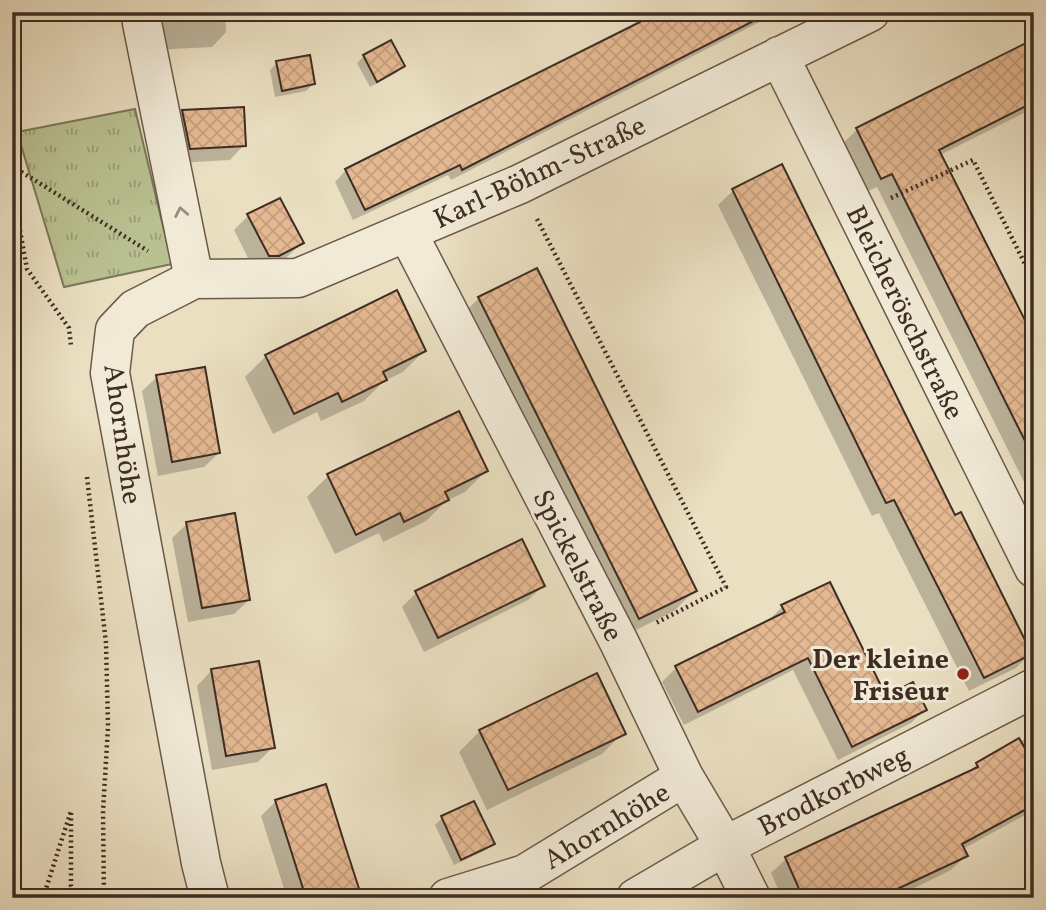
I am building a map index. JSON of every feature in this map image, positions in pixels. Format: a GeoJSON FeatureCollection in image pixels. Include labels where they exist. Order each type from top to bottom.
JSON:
{"type":"FeatureCollection","features":[{"type":"Feature","properties":{"kind":"street"},"geometry":{"type":"LineString","coordinates":[[143,12],[142,23],[194,279]]}},
{"type":"Feature","properties":{"kind":"street","name":"Karl-Böhm-Straße"},"geometry":{"type":"LineString","coordinates":[[194,279],[298,278],[520,184],[870,12]]}},
{"type":"Feature","properties":{"kind":"street","name":"Bleicheröschstraße"},"geometry":{"type":"LineString","coordinates":[[779,56],[1031,553]]}},
{"type":"Feature","properties":{"kind":"street","name":"Spickelstraße"},"geometry":{"type":"LineString","coordinates":[[407,232],[619,642],[684,777],[726,846],[751,898]]}},
{"type":"Feature","properties":{"kind":"street","name":"Ahornhöhe"},"geometry":{"type":"LineString","coordinates":[[194,279],[135,309],[115,330],[110,373],[198,849],[210,898]]}},
{"type":"Feature","properties":{"kind":"street","name":"Brodkorbweg"},"geometry":{"type":"LineString","coordinates":[[636,898],[726,846],[1034,688]]}},
{"type":"Feature","properties":{"kind":"street","name":"Ahornhöhe"},"geometry":{"type":"LineString","coordinates":[[448,898],[525,874],[684,777]]}},
{"type":"Feature","properties":{"kind":"path"},"geometry":{"type":"LineString","coordinates":[[857,214],[973,160],[1034,282]]}},
{"type":"Feature","properties":{"kind":"path"},"geometry":{"type":"LineString","coordinates":[[12,166],[194,279]]}},
{"type":"Feature","properties":{"kind":"path"},"geometry":{"type":"LineString","coordinates":[[520,184],[726,587],[619,642]]}},
{"type":"Feature","properties":{"kind":"path"},"geometry":{"type":"LineString","coordinates":[[12,187],[27,270],[69,328],[73,355]]}},
{"type":"Feature","properties":{"kind":"path"},"geometry":{"type":"LineString","coordinates":[[85,465],[106,643],[104,898]]}},
{"type":"Feature","properties":{"kind":"path"},"geometry":{"type":"LineString","coordinates":[[43,898],[71,811],[71,886],[75,898]]}},
{"type":"Feature","properties":{"kind":"green space"},"geometry":{"type":"Polygon","coordinates":[[[135,109],[172,264],[64,287],[17,132],[135,109]]]}},
{"type":"Feature","properties":{"kind":"building"},"geometry":{"type":"Polygon","coordinates":[[[634,12],[771,12],[462,170],[460,165],[365,210],[345,169],[640,22],[634,12]]]}},
{"type":"Feature","properties":{"kind":"building"},"geometry":{"type":"Polygon","coordinates":[[[1034,39],[1034,102],[939,150],[1034,338],[1034,459],[892,174],[881,179],[856,128],[1034,39]]]}},
{"type":"Feature","properties":{"kind":"building"},"geometry":{"type":"Polygon","coordinates":[[[391,40],[405,66],[377,82],[363,55],[391,40]]]}},
{"type":"Feature","properties":{"kind":"building"},"geometry":{"type":"Polygon","coordinates":[[[310,55],[315,84],[282,91],[276,61],[310,55]]]}},
{"type":"Feature","properties":{"kind":"building"},"geometry":{"type":"Polygon","coordinates":[[[244,107],[246,146],[190,149],[182,110],[244,107]]]}},
{"type":"Feature","properties":{"kind":"building"},"geometry":{"type":"Polygon","coordinates":[[[782,164],[955,515],[961,512],[1032,654],[984,678],[894,500],[886,503],[732,189],[782,164]]]}},
{"type":"Feature","properties":{"kind":"building"},"geometry":{"type":"Polygon","coordinates":[[[280,198],[304,243],[279,256],[269,256],[247,214],[280,198]]]}},
{"type":"Feature","properties":{"kind":"building"},"geometry":{"type":"Polygon","coordinates":[[[537,268],[697,591],[639,619],[478,297],[537,268]]]}},
{"type":"Feature","properties":{"kind":"building"},"geometry":{"type":"Polygon","coordinates":[[[397,290],[426,351],[383,372],[387,380],[342,402],[338,393],[294,414],[265,355],[397,290]]]}},
{"type":"Feature","properties":{"kind":"building"},"geometry":{"type":"Polygon","coordinates":[[[205,367],[220,453],[172,462],[156,375],[205,367]]]}},
{"type":"Feature","properties":{"kind":"building"},"geometry":{"type":"Polygon","coordinates":[[[459,411],[488,471],[445,492],[449,500],[404,522],[400,513],[356,535],[327,474],[459,411]]]}},
{"type":"Feature","properties":{"kind":"building"},"geometry":{"type":"Polygon","coordinates":[[[235,513],[250,600],[202,608],[186,522],[235,513]]]}},
{"type":"Feature","properties":{"kind":"building"},"geometry":{"type":"Polygon","coordinates":[[[522,539],[545,586],[438,638],[415,591],[522,539]]]}},
{"type":"Feature","properties":{"kind":"building"},"geometry":{"type":"Polygon","coordinates":[[[830,582],[886,696],[913,682],[927,710],[852,747],[808,658],[698,712],[675,666],[785,612],[781,605],[830,582]]]}},
{"type":"Feature","properties":{"kind":"building"},"geometry":{"type":"Polygon","coordinates":[[[259,661],[275,748],[226,756],[211,669],[259,661]]]}},
{"type":"Feature","properties":{"kind":"building"},"geometry":{"type":"Polygon","coordinates":[[[597,673],[626,734],[508,790],[479,730],[597,673]]]}},
{"type":"Feature","properties":{"kind":"building"},"geometry":{"type":"Polygon","coordinates":[[[1019,738],[1034,764],[1034,805],[962,844],[968,856],[878,898],[803,898],[785,857],[978,767],[976,763],[1019,738]]]}},
{"type":"Feature","properties":{"kind":"building"},"geometry":{"type":"Polygon","coordinates":[[[326,784],[362,898],[306,898],[275,800],[326,784]]]}},
{"type":"Feature","properties":{"kind":"building"},"geometry":{"type":"Polygon","coordinates":[[[474,801],[495,844],[461,860],[441,816],[474,801]]]}},
{"type":"Feature","properties":{"kind":"place","name":"Der kleine Friseur"},"geometry":{"type":"Point","coordinates":[963,674]}}]}
